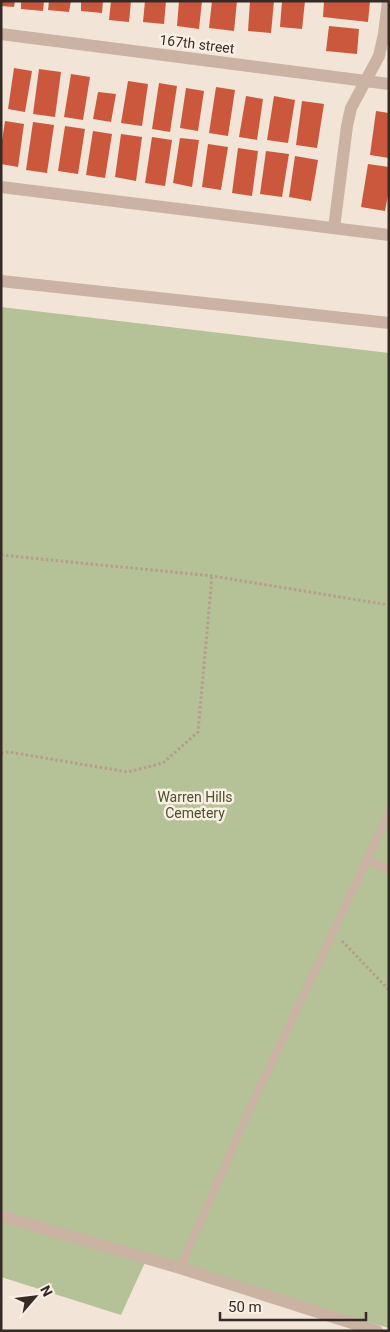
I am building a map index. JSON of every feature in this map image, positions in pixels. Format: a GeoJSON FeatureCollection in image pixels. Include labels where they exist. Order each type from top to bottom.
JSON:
{"type":"FeatureCollection","features":[{"type":"Feature","properties":{"kind":"street"},"geometry":{"type":"LineString","coordinates":[[334,228],[347,126],[352,108],[364,81],[379,56],[388,1]]}},
{"type":"Feature","properties":{"kind":"street","name":"167th street"},"geometry":{"type":"LineString","coordinates":[[1,34],[389,84]]}},
{"type":"Feature","properties":{"kind":"street"},"geometry":{"type":"LineString","coordinates":[[1,187],[389,235]]}},
{"type":"Feature","properties":{"kind":"street"},"geometry":{"type":"LineString","coordinates":[[1,281],[389,323]]}},
{"type":"Feature","properties":{"kind":"street"},"geometry":{"type":"LineString","coordinates":[[1,1216],[180,1268],[377,1331]]}},
{"type":"Feature","properties":{"kind":"lane"},"geometry":{"type":"LineString","coordinates":[[180,1268],[248,1113],[389,812]]}},
{"type":"Feature","properties":{"kind":"lane"},"geometry":{"type":"LineString","coordinates":[[368,860],[389,870]]}},
{"type":"Feature","properties":{"kind":"path"},"geometry":{"type":"LineString","coordinates":[[1,554],[212,576],[389,605]]}},
{"type":"Feature","properties":{"kind":"path"},"geometry":{"type":"LineString","coordinates":[[1,753],[9,752],[128,772],[163,763],[198,732],[212,576]]}},
{"type":"Feature","properties":{"kind":"path"},"geometry":{"type":"LineString","coordinates":[[333,932],[389,990]]}},
{"type":"Feature","properties":{"kind":"green space","name":"Warren Hills Cemetery"},"geometry":{"type":"Polygon","coordinates":[[[1,307],[389,353],[389,1328],[147,1258],[121,1315],[1,1277],[1,307]]]}},
{"type":"Feature","properties":{"kind":"building"},"geometry":{"type":"Polygon","coordinates":[[[1,1],[15,1],[14,7],[1,6],[1,1]]]}},
{"type":"Feature","properties":{"kind":"building"},"geometry":{"type":"Polygon","coordinates":[[[21,1],[44,1],[43,11],[21,9],[21,1]]]}},
{"type":"Feature","properties":{"kind":"building"},"geometry":{"type":"Polygon","coordinates":[[[49,1],[71,1],[69,12],[48,10],[49,1]]]}},
{"type":"Feature","properties":{"kind":"building"},"geometry":{"type":"Polygon","coordinates":[[[81,1],[103,1],[102,13],[81,11],[81,1]]]}},
{"type":"Feature","properties":{"kind":"building"},"geometry":{"type":"Polygon","coordinates":[[[111,1],[131,1],[129,22],[109,20],[111,1]]]}},
{"type":"Feature","properties":{"kind":"building"},"geometry":{"type":"Polygon","coordinates":[[[145,1],[166,1],[164,24],[143,22],[145,1]]]}},
{"type":"Feature","properties":{"kind":"building"},"geometry":{"type":"Polygon","coordinates":[[[179,1],[202,1],[199,29],[177,26],[179,1]]]}},
{"type":"Feature","properties":{"kind":"building"},"geometry":{"type":"Polygon","coordinates":[[[212,1],[237,1],[234,31],[209,28],[212,1]]]}},
{"type":"Feature","properties":{"kind":"building"},"geometry":{"type":"Polygon","coordinates":[[[250,1],[274,1],[271,33],[248,31],[250,1]]]}},
{"type":"Feature","properties":{"kind":"building"},"geometry":{"type":"Polygon","coordinates":[[[282,1],[305,1],[302,29],[280,27],[282,1]]]}},
{"type":"Feature","properties":{"kind":"building"},"geometry":{"type":"Polygon","coordinates":[[[324,1],[370,1],[368,22],[323,17],[324,1]]]}},
{"type":"Feature","properties":{"kind":"building"},"geometry":{"type":"Polygon","coordinates":[[[329,26],[359,29],[357,54],[326,51],[329,26]]]}},
{"type":"Feature","properties":{"kind":"building"},"geometry":{"type":"Polygon","coordinates":[[[14,68],[32,71],[25,112],[8,109],[14,68]]]}},
{"type":"Feature","properties":{"kind":"building"},"geometry":{"type":"Polygon","coordinates":[[[39,69],[61,72],[55,117],[33,114],[39,69]]]}},
{"type":"Feature","properties":{"kind":"building"},"geometry":{"type":"Polygon","coordinates":[[[71,74],[90,77],[83,120],[64,117],[71,74]]]}},
{"type":"Feature","properties":{"kind":"building"},"geometry":{"type":"Polygon","coordinates":[[[128,81],[148,84],[142,126],[121,123],[128,81]]]}},
{"type":"Feature","properties":{"kind":"building"},"geometry":{"type":"Polygon","coordinates":[[[159,83],[177,86],[170,132],[152,129],[159,83]]]}},
{"type":"Feature","properties":{"kind":"building"},"geometry":{"type":"Polygon","coordinates":[[[216,87],[235,90],[228,136],[209,133],[216,87]]]}},
{"type":"Feature","properties":{"kind":"building"},"geometry":{"type":"Polygon","coordinates":[[[186,88],[204,91],[198,131],[180,128],[186,88]]]}},
{"type":"Feature","properties":{"kind":"building"},"geometry":{"type":"Polygon","coordinates":[[[98,92],[116,94],[111,122],[93,119],[98,92]]]}},
{"type":"Feature","properties":{"kind":"building"},"geometry":{"type":"Polygon","coordinates":[[[246,96],[263,99],[257,140],[239,137],[246,96]]]}},
{"type":"Feature","properties":{"kind":"building"},"geometry":{"type":"Polygon","coordinates":[[[274,96],[295,100],[288,143],[267,140],[274,96]]]}},
{"type":"Feature","properties":{"kind":"building"},"geometry":{"type":"Polygon","coordinates":[[[302,101],[324,104],[317,148],[296,145],[302,101]]]}},
{"type":"Feature","properties":{"kind":"building"},"geometry":{"type":"Polygon","coordinates":[[[376,111],[389,113],[389,158],[370,155],[376,111]]]}},
{"type":"Feature","properties":{"kind":"building"},"geometry":{"type":"Polygon","coordinates":[[[5,121],[24,124],[18,167],[1,164],[1,147],[5,121]]]}},
{"type":"Feature","properties":{"kind":"building"},"geometry":{"type":"Polygon","coordinates":[[[33,122],[54,125],[47,173],[26,170],[33,122]]]}},
{"type":"Feature","properties":{"kind":"building"},"geometry":{"type":"Polygon","coordinates":[[[65,126],[85,129],[78,174],[58,171],[65,126]]]}},
{"type":"Feature","properties":{"kind":"building"},"geometry":{"type":"Polygon","coordinates":[[[93,131],[112,134],[105,178],[86,175],[93,131]]]}},
{"type":"Feature","properties":{"kind":"building"},"geometry":{"type":"Polygon","coordinates":[[[121,134],[142,137],[136,181],[115,177],[121,134]]]}},
{"type":"Feature","properties":{"kind":"building"},"geometry":{"type":"Polygon","coordinates":[[[152,137],[172,140],[165,186],[145,183],[152,137]]]}},
{"type":"Feature","properties":{"kind":"building"},"geometry":{"type":"Polygon","coordinates":[[[180,138],[199,140],[192,187],[173,183],[180,138]]]}},
{"type":"Feature","properties":{"kind":"building"},"geometry":{"type":"Polygon","coordinates":[[[208,144],[228,147],[221,190],[202,187],[208,144]]]}},
{"type":"Feature","properties":{"kind":"building"},"geometry":{"type":"Polygon","coordinates":[[[238,148],[258,151],[252,196],[232,193],[238,148]]]}},
{"type":"Feature","properties":{"kind":"building"},"geometry":{"type":"Polygon","coordinates":[[[266,151],[289,154],[282,197],[260,194],[266,151]]]}},
{"type":"Feature","properties":{"kind":"building"},"geometry":{"type":"Polygon","coordinates":[[[295,156],[318,160],[311,201],[289,197],[295,156]]]}},
{"type":"Feature","properties":{"kind":"building"},"geometry":{"type":"Polygon","coordinates":[[[368,164],[389,167],[389,190],[385,211],[361,207],[368,164]]]}}]}
